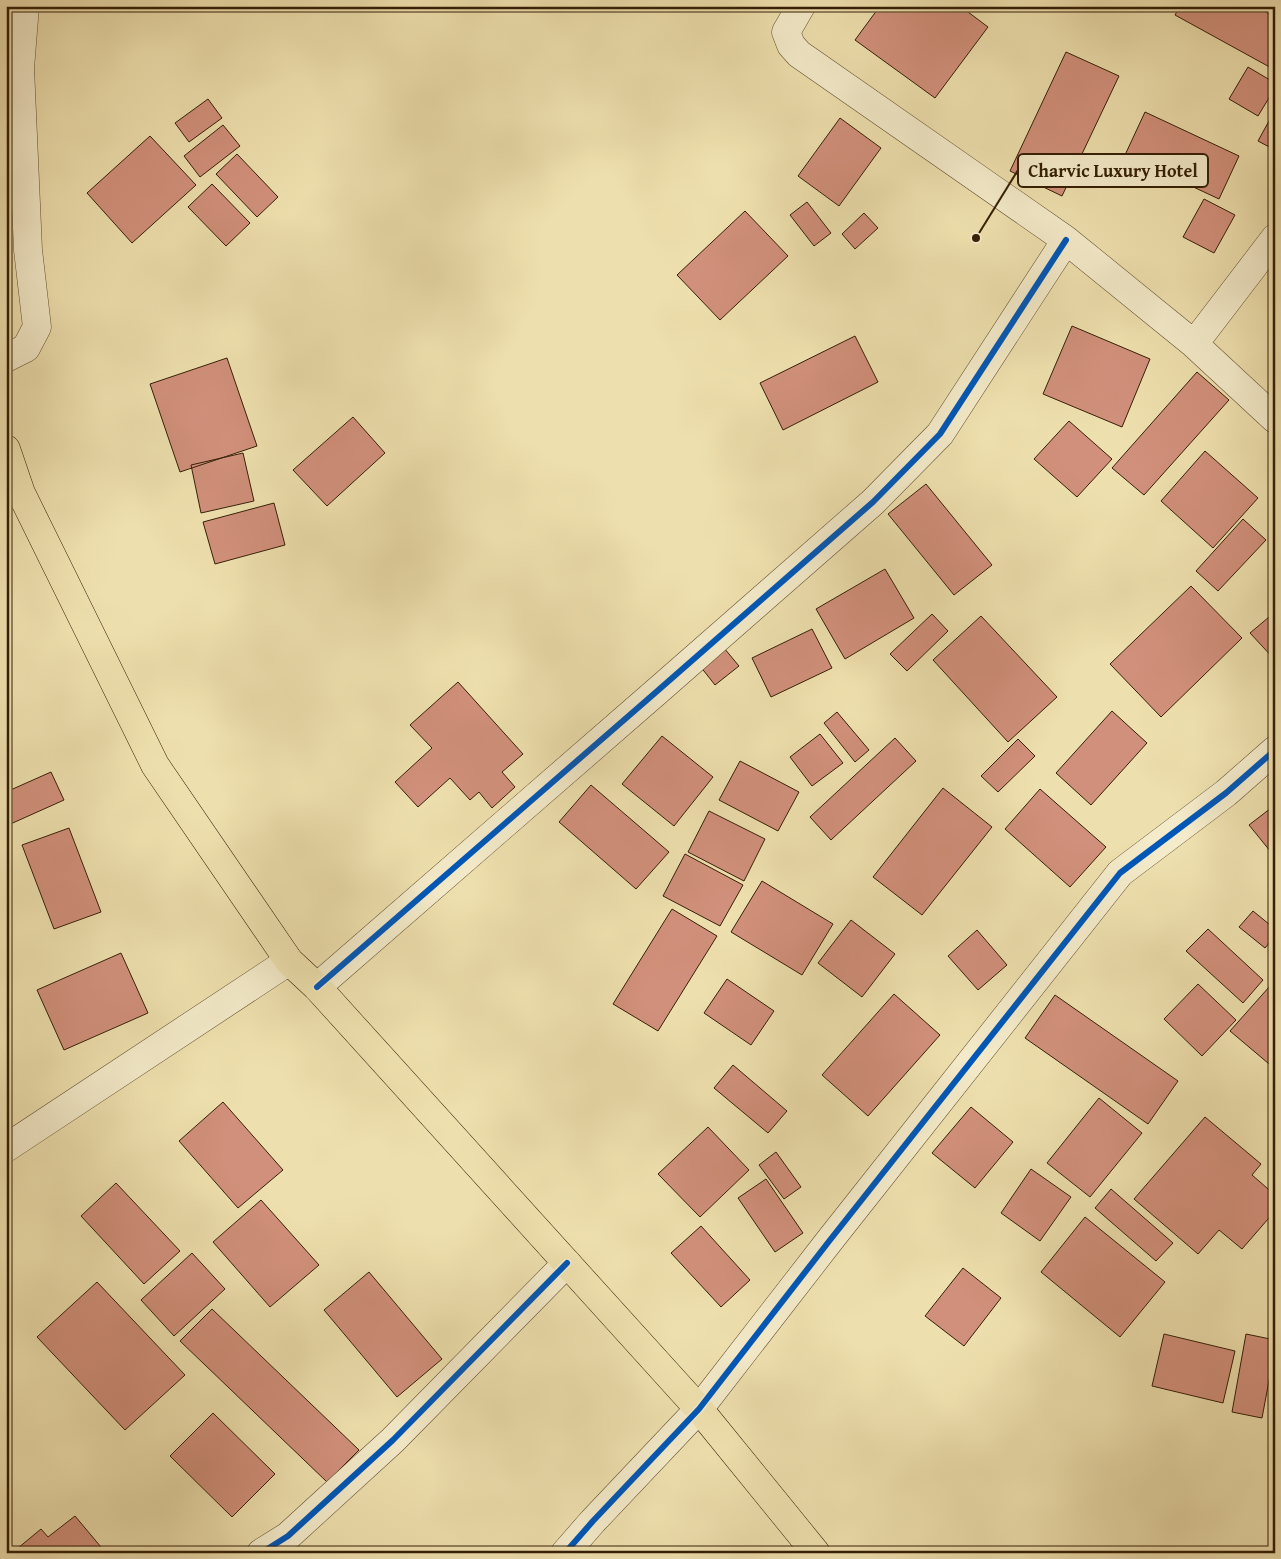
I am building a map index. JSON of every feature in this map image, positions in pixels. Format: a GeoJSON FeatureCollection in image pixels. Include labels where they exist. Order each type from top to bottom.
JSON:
{"type":"FeatureCollection","features":[{"type":"Feature","properties":{"kind":"highway"},"geometry":{"type":"LineString","coordinates":[[6,449],[14,494],[155,765],[288,961],[317,987],[699,1409],[816,1553]]}},
{"type":"Feature","properties":{"kind":"street"},"geometry":{"type":"LineString","coordinates":[[6,358],[26,348],[37,327],[28,250],[20,68],[25,6]]}},
{"type":"Feature","properties":{"kind":"street"},"geometry":{"type":"LineString","coordinates":[[801,6],[786,32],[791,45],[800,54],[1066,240],[1194,344],[1275,419]]}},
{"type":"Feature","properties":{"kind":"street"},"geometry":{"type":"LineString","coordinates":[[1194,344],[1275,238]]}},
{"type":"Feature","properties":{"kind":"street"},"geometry":{"type":"LineString","coordinates":[[317,987],[873,502],[940,434],[1066,240]]}},
{"type":"Feature","properties":{"kind":"street"},"geometry":{"type":"LineString","coordinates":[[565,1553],[699,1409],[1120,873],[1226,793],[1275,750]]}},
{"type":"Feature","properties":{"kind":"street"},"geometry":{"type":"LineString","coordinates":[[6,1148],[288,961]]}},
{"type":"Feature","properties":{"kind":"street"},"geometry":{"type":"LineString","coordinates":[[261,1553],[288,1536],[393,1440],[567,1262]]}},
{"type":"Feature","properties":{"kind":"building"},"geometry":{"type":"Polygon","coordinates":[[[880,6],[960,6],[988,27],[935,98],[855,40],[880,6]]]}},
{"type":"Feature","properties":{"kind":"building"},"geometry":{"type":"Polygon","coordinates":[[[1180,6],[1254,6],[1275,17],[1275,70],[1175,15],[1180,6]]]}},
{"type":"Feature","properties":{"kind":"building"},"geometry":{"type":"Polygon","coordinates":[[[1066,52],[1119,76],[1062,196],[1010,171],[1066,52]]]}},
{"type":"Feature","properties":{"kind":"building"},"geometry":{"type":"Polygon","coordinates":[[[1248,67],[1275,83],[1275,88],[1258,116],[1229,99],[1248,67]]]}},
{"type":"Feature","properties":{"kind":"building"},"geometry":{"type":"Polygon","coordinates":[[[208,99],[222,118],[189,142],[175,123],[208,99]]]}},
{"type":"Feature","properties":{"kind":"building"},"geometry":{"type":"Polygon","coordinates":[[[1275,110],[1275,150],[1258,141],[1275,110]]]}},
{"type":"Feature","properties":{"kind":"building"},"geometry":{"type":"Polygon","coordinates":[[[1145,112],[1239,156],[1219,199],[1125,155],[1145,112]]]}},
{"type":"Feature","properties":{"kind":"building"},"geometry":{"type":"Polygon","coordinates":[[[840,118],[881,148],[839,206],[798,176],[840,118]]]}},
{"type":"Feature","properties":{"kind":"building"},"geometry":{"type":"Polygon","coordinates":[[[223,125],[240,146],[200,177],[184,156],[223,125]]]}},
{"type":"Feature","properties":{"kind":"building"},"geometry":{"type":"Polygon","coordinates":[[[150,136],[196,185],[132,243],[87,193],[150,136]]]}},
{"type":"Feature","properties":{"kind":"building"},"geometry":{"type":"Polygon","coordinates":[[[237,154],[278,197],[257,217],[216,174],[237,154]]]}},
{"type":"Feature","properties":{"kind":"building"},"geometry":{"type":"Polygon","coordinates":[[[212,184],[250,223],[226,246],[188,207],[212,184]]]}},
{"type":"Feature","properties":{"kind":"building"},"geometry":{"type":"Polygon","coordinates":[[[1204,199],[1235,215],[1214,253],[1183,237],[1204,199]]]}},
{"type":"Feature","properties":{"kind":"building"},"geometry":{"type":"Polygon","coordinates":[[[807,202],[831,233],[814,246],[790,215],[807,202]]]}},
{"type":"Feature","properties":{"kind":"building"},"geometry":{"type":"Polygon","coordinates":[[[745,211],[788,256],[720,320],[677,275],[745,211]]]}},
{"type":"Feature","properties":{"kind":"building"},"geometry":{"type":"Polygon","coordinates":[[[864,213],[878,228],[855,249],[842,234],[864,213]]]}},
{"type":"Feature","properties":{"kind":"building"},"geometry":{"type":"Polygon","coordinates":[[[1072,326],[1150,359],[1122,427],[1043,394],[1072,326]]]}},
{"type":"Feature","properties":{"kind":"building"},"geometry":{"type":"Polygon","coordinates":[[[855,336],[878,382],[783,430],[760,383],[855,336]]]}},
{"type":"Feature","properties":{"kind":"building"},"geometry":{"type":"Polygon","coordinates":[[[227,358],[257,446],[180,472],[150,384],[227,358]]]}},
{"type":"Feature","properties":{"kind":"building"},"geometry":{"type":"Polygon","coordinates":[[[1197,372],[1229,400],[1144,495],[1112,468],[1197,372]]]}},
{"type":"Feature","properties":{"kind":"building"},"geometry":{"type":"Polygon","coordinates":[[[353,417],[385,453],[327,506],[293,470],[353,417]]]}},
{"type":"Feature","properties":{"kind":"building"},"geometry":{"type":"Polygon","coordinates":[[[1069,421],[1112,459],[1077,497],[1034,459],[1069,421]]]}},
{"type":"Feature","properties":{"kind":"building"},"geometry":{"type":"Polygon","coordinates":[[[1205,451],[1258,498],[1213,548],[1161,501],[1205,451]]]}},
{"type":"Feature","properties":{"kind":"building"},"geometry":{"type":"Polygon","coordinates":[[[243,453],[254,501],[201,513],[191,465],[243,453]]]}},
{"type":"Feature","properties":{"kind":"building"},"geometry":{"type":"Polygon","coordinates":[[[926,484],[992,565],[954,595],[888,514],[926,484]]]}},
{"type":"Feature","properties":{"kind":"building"},"geometry":{"type":"Polygon","coordinates":[[[274,503],[285,545],[215,564],[203,522],[274,503]]]}},
{"type":"Feature","properties":{"kind":"building"},"geometry":{"type":"Polygon","coordinates":[[[1243,519],[1266,540],[1218,591],[1196,571],[1243,519]]]}},
{"type":"Feature","properties":{"kind":"building"},"geometry":{"type":"Polygon","coordinates":[[[885,569],[914,618],[845,659],[816,609],[885,569]]]}},
{"type":"Feature","properties":{"kind":"building"},"geometry":{"type":"Polygon","coordinates":[[[1191,586],[1242,638],[1161,717],[1110,664],[1191,586]]]}},
{"type":"Feature","properties":{"kind":"building"},"geometry":{"type":"Polygon","coordinates":[[[1275,612],[1275,660],[1250,633],[1275,612]]]}},
{"type":"Feature","properties":{"kind":"building"},"geometry":{"type":"Polygon","coordinates":[[[932,614],[948,631],[907,671],[890,654],[932,614]]]}},
{"type":"Feature","properties":{"kind":"building"},"geometry":{"type":"Polygon","coordinates":[[[981,616],[1057,697],[1008,742],[933,660],[981,616]]]}},
{"type":"Feature","properties":{"kind":"building"},"geometry":{"type":"Polygon","coordinates":[[[812,629],[832,668],[771,697],[752,658],[812,629]]]}},
{"type":"Feature","properties":{"kind":"building"},"geometry":{"type":"Polygon","coordinates":[[[724,648],[739,666],[715,685],[700,666],[724,648]]]}},
{"type":"Feature","properties":{"kind":"building"},"geometry":{"type":"Polygon","coordinates":[[[458,682],[523,754],[502,772],[515,787],[492,808],[479,792],[470,800],[450,778],[418,807],[395,782],[432,748],[410,725],[458,682]]]}},
{"type":"Feature","properties":{"kind":"building"},"geometry":{"type":"Polygon","coordinates":[[[1112,711],[1147,743],[1091,805],[1056,773],[1112,711]]]}},
{"type":"Feature","properties":{"kind":"building"},"geometry":{"type":"Polygon","coordinates":[[[837,712],[869,750],[855,762],[824,723],[837,712]]]}},
{"type":"Feature","properties":{"kind":"building"},"geometry":{"type":"Polygon","coordinates":[[[820,734],[843,763],[812,786],[790,757],[820,734]]]}},
{"type":"Feature","properties":{"kind":"building"},"geometry":{"type":"Polygon","coordinates":[[[662,736],[713,777],[674,826],[622,784],[662,736]]]}},
{"type":"Feature","properties":{"kind":"building"},"geometry":{"type":"Polygon","coordinates":[[[895,738],[916,761],[831,840],[810,817],[895,738]]]}},
{"type":"Feature","properties":{"kind":"building"},"geometry":{"type":"Polygon","coordinates":[[[1018,739],[1035,756],[998,792],[981,776],[1018,739]]]}},
{"type":"Feature","properties":{"kind":"building"},"geometry":{"type":"Polygon","coordinates":[[[740,761],[799,792],[778,831],[719,800],[740,761]]]}},
{"type":"Feature","properties":{"kind":"building"},"geometry":{"type":"Polygon","coordinates":[[[51,772],[64,800],[6,826],[6,792],[51,772]]]}},
{"type":"Feature","properties":{"kind":"building"},"geometry":{"type":"Polygon","coordinates":[[[591,785],[669,852],[636,889],[559,822],[591,785]]]}},
{"type":"Feature","properties":{"kind":"building"},"geometry":{"type":"Polygon","coordinates":[[[943,788],[992,827],[922,915],[873,877],[943,788]]]}},
{"type":"Feature","properties":{"kind":"building"},"geometry":{"type":"Polygon","coordinates":[[[1040,789],[1106,847],[1070,887],[1005,829],[1040,789]]]}},
{"type":"Feature","properties":{"kind":"building"},"geometry":{"type":"Polygon","coordinates":[[[1275,805],[1275,857],[1249,825],[1275,805]]]}},
{"type":"Feature","properties":{"kind":"building"},"geometry":{"type":"Polygon","coordinates":[[[709,811],[765,839],[744,881],[688,852],[709,811]]]}},
{"type":"Feature","properties":{"kind":"building"},"geometry":{"type":"Polygon","coordinates":[[[69,828],[101,912],[54,929],[22,845],[69,828]]]}},
{"type":"Feature","properties":{"kind":"building"},"geometry":{"type":"Polygon","coordinates":[[[685,854],[743,885],[720,926],[663,896],[685,854]]]}},
{"type":"Feature","properties":{"kind":"building"},"geometry":{"type":"Polygon","coordinates":[[[762,881],[833,924],[802,975],[731,932],[762,881]]]}},
{"type":"Feature","properties":{"kind":"building"},"geometry":{"type":"Polygon","coordinates":[[[672,909],[717,936],[658,1031],[613,1004],[672,909]]]}},
{"type":"Feature","properties":{"kind":"building"},"geometry":{"type":"Polygon","coordinates":[[[1253,911],[1275,929],[1275,936],[1265,948],[1239,927],[1253,911]]]}},
{"type":"Feature","properties":{"kind":"building"},"geometry":{"type":"Polygon","coordinates":[[[851,920],[895,954],[862,997],[818,963],[851,920]]]}},
{"type":"Feature","properties":{"kind":"building"},"geometry":{"type":"Polygon","coordinates":[[[1208,929],[1263,980],[1243,1003],[1186,951],[1208,929]]]}},
{"type":"Feature","properties":{"kind":"building"},"geometry":{"type":"Polygon","coordinates":[[[977,930],[1007,965],[978,990],[948,956],[977,930]]]}},
{"type":"Feature","properties":{"kind":"building"},"geometry":{"type":"Polygon","coordinates":[[[121,953],[148,1013],[64,1050],[37,990],[121,953]]]}},
{"type":"Feature","properties":{"kind":"building"},"geometry":{"type":"Polygon","coordinates":[[[727,979],[774,1011],[751,1045],[704,1013],[727,979]]]}},
{"type":"Feature","properties":{"kind":"building"},"geometry":{"type":"Polygon","coordinates":[[[1198,984],[1236,1020],[1202,1056],[1164,1019],[1198,984]]]}},
{"type":"Feature","properties":{"kind":"building"},"geometry":{"type":"Polygon","coordinates":[[[1270,986],[1275,991],[1275,1069],[1230,1031],[1270,986]]]}},
{"type":"Feature","properties":{"kind":"building"},"geometry":{"type":"Polygon","coordinates":[[[894,994],[940,1035],[868,1116],[822,1075],[894,994]]]}},
{"type":"Feature","properties":{"kind":"building"},"geometry":{"type":"Polygon","coordinates":[[[1055,995],[1178,1081],[1148,1124],[1025,1038],[1055,995]]]}},
{"type":"Feature","properties":{"kind":"building"},"geometry":{"type":"Polygon","coordinates":[[[733,1065],[787,1111],[768,1133],[714,1088],[733,1065]]]}},
{"type":"Feature","properties":{"kind":"building"},"geometry":{"type":"Polygon","coordinates":[[[1099,1098],[1142,1133],[1090,1197],[1047,1163],[1099,1098]]]}},
{"type":"Feature","properties":{"kind":"building"},"geometry":{"type":"Polygon","coordinates":[[[223,1102],[283,1170],[238,1208],[179,1141],[223,1102]]]}},
{"type":"Feature","properties":{"kind":"building"},"geometry":{"type":"Polygon","coordinates":[[[971,1107],[1013,1142],[975,1188],[932,1153],[971,1107]]]}},
{"type":"Feature","properties":{"kind":"building"},"geometry":{"type":"Polygon","coordinates":[[[1205,1117],[1261,1164],[1252,1175],[1275,1195],[1275,1211],[1242,1249],[1219,1230],[1198,1254],[1134,1199],[1205,1117]]]}},
{"type":"Feature","properties":{"kind":"building"},"geometry":{"type":"Polygon","coordinates":[[[708,1127],[749,1170],[700,1217],[658,1174],[708,1127]]]}},
{"type":"Feature","properties":{"kind":"building"},"geometry":{"type":"Polygon","coordinates":[[[776,1152],[801,1187],[784,1199],[759,1165],[776,1152]]]}},
{"type":"Feature","properties":{"kind":"building"},"geometry":{"type":"Polygon","coordinates":[[[1031,1169],[1071,1197],[1040,1241],[1001,1213],[1031,1169]]]}},
{"type":"Feature","properties":{"kind":"building"},"geometry":{"type":"Polygon","coordinates":[[[766,1179],[803,1233],[775,1252],[738,1198],[766,1179]]]}},
{"type":"Feature","properties":{"kind":"building"},"geometry":{"type":"Polygon","coordinates":[[[116,1183],[180,1251],[144,1284],[81,1216],[116,1183]]]}},
{"type":"Feature","properties":{"kind":"building"},"geometry":{"type":"Polygon","coordinates":[[[1111,1189],[1173,1243],[1156,1261],[1095,1208],[1111,1189]]]}},
{"type":"Feature","properties":{"kind":"building"},"geometry":{"type":"Polygon","coordinates":[[[261,1200],[319,1265],[270,1307],[213,1242],[261,1200]]]}},
{"type":"Feature","properties":{"kind":"building"},"geometry":{"type":"Polygon","coordinates":[[[1085,1217],[1165,1282],[1120,1337],[1041,1272],[1085,1217]]]}},
{"type":"Feature","properties":{"kind":"building"},"geometry":{"type":"Polygon","coordinates":[[[701,1226],[750,1280],[721,1307],[671,1253],[701,1226]]]}},
{"type":"Feature","properties":{"kind":"building"},"geometry":{"type":"Polygon","coordinates":[[[192,1253],[225,1289],[174,1336],[141,1300],[192,1253]]]}},
{"type":"Feature","properties":{"kind":"building"},"geometry":{"type":"Polygon","coordinates":[[[963,1268],[1001,1298],[964,1346],[925,1316],[963,1268]]]}},
{"type":"Feature","properties":{"kind":"building"},"geometry":{"type":"Polygon","coordinates":[[[369,1272],[442,1359],[397,1397],[324,1310],[369,1272]]]}},
{"type":"Feature","properties":{"kind":"building"},"geometry":{"type":"Polygon","coordinates":[[[97,1282],[185,1375],[125,1430],[37,1337],[97,1282]]]}},
{"type":"Feature","properties":{"kind":"building"},"geometry":{"type":"Polygon","coordinates":[[[212,1309],[359,1450],[327,1482],[180,1341],[212,1309]]]}},
{"type":"Feature","properties":{"kind":"building"},"geometry":{"type":"Polygon","coordinates":[[[1164,1334],[1235,1351],[1223,1403],[1152,1386],[1164,1334]]]}},
{"type":"Feature","properties":{"kind":"building"},"geometry":{"type":"Polygon","coordinates":[[[1246,1334],[1275,1340],[1262,1418],[1232,1412],[1246,1334]]]}},
{"type":"Feature","properties":{"kind":"building"},"geometry":{"type":"Polygon","coordinates":[[[213,1413],[275,1474],[232,1517],[170,1456],[213,1413]]]}},
{"type":"Feature","properties":{"kind":"building"},"geometry":{"type":"Polygon","coordinates":[[[75,1516],[106,1553],[12,1553],[41,1529],[48,1537],[75,1516]]]}},
{"type":"Feature","properties":{"kind":"cycle path"},"geometry":{"type":"LineString","coordinates":[[317,987],[873,502],[940,434],[1066,240]]}},
{"type":"Feature","properties":{"kind":"cycle path"},"geometry":{"type":"LineString","coordinates":[[565,1553],[699,1409],[1120,873],[1226,793],[1275,750]]}},
{"type":"Feature","properties":{"kind":"cycle path"},"geometry":{"type":"LineString","coordinates":[[261,1553],[288,1536],[393,1440],[567,1263]]}},
{"type":"Feature","properties":{"kind":"place","name":"Charvic Luxury Hotel"},"geometry":{"type":"Point","coordinates":[976,238]}}]}
